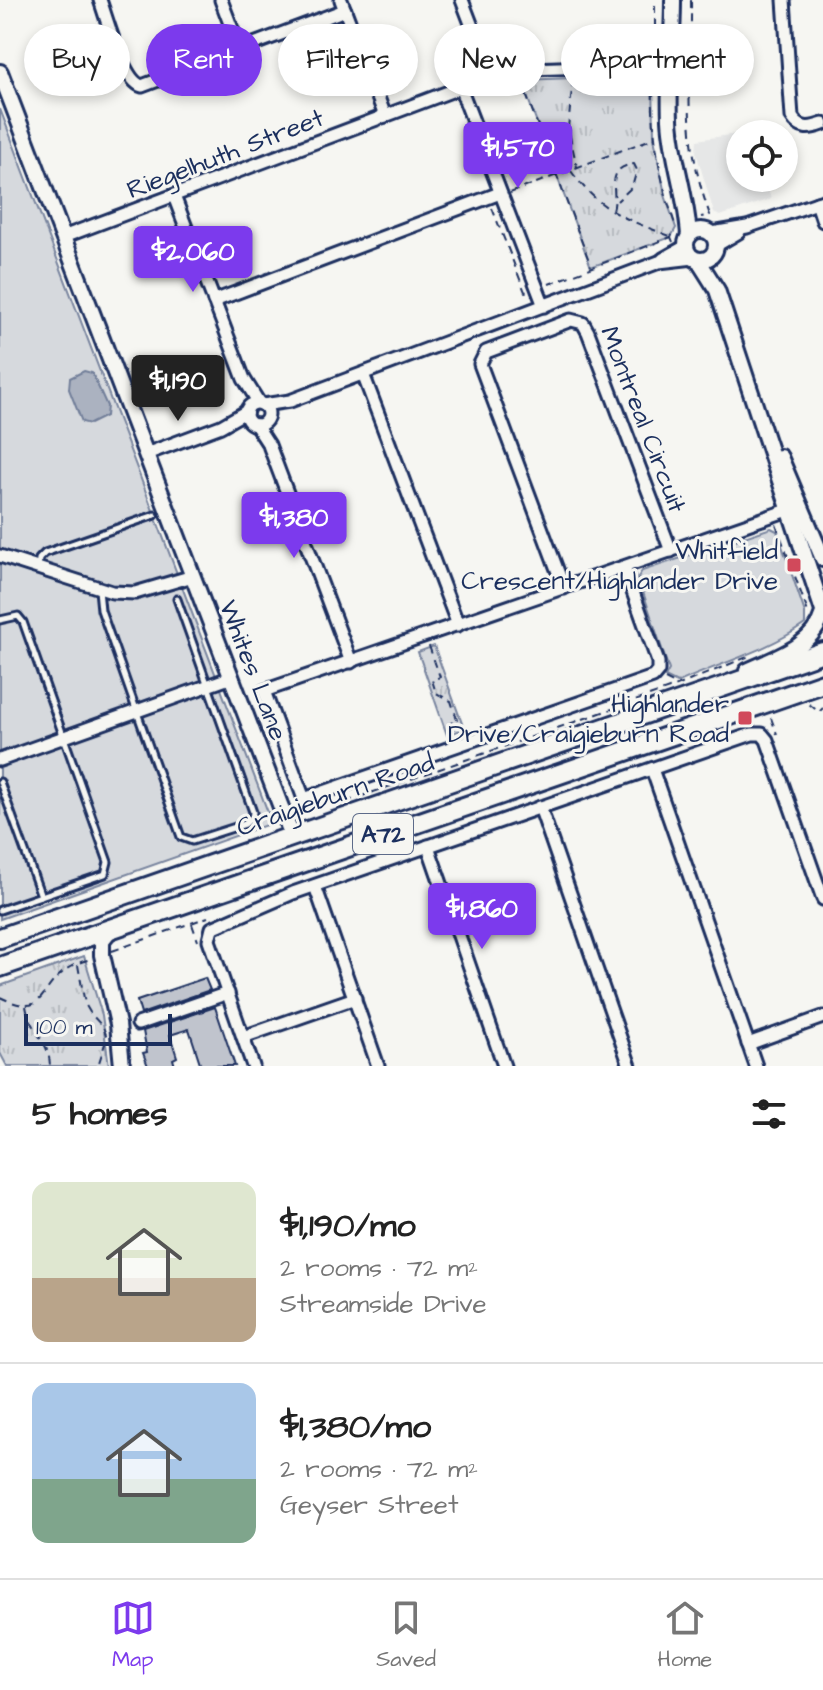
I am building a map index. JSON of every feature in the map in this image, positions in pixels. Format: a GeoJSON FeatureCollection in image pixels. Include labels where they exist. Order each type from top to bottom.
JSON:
{"type":"FeatureCollection","features":[{"type":"Feature","properties":{"kind":"main road","name":"Craigieburn Road"},"geometry":{"type":"LineString","coordinates":[[0,938],[823,652]]}},
{"type":"Feature","properties":{"kind":"main road","name":"Craigieburn Road"},"geometry":{"type":"LineString","coordinates":[[0,967],[816,691]]}},
{"type":"Feature","properties":{"kind":"street"},"geometry":{"type":"LineString","coordinates":[[100,0],[127,72],[137,85],[146,84]]}},
{"type":"Feature","properties":{"kind":"street"},"geometry":{"type":"LineString","coordinates":[[221,0],[230,24]]}},
{"type":"Feature","properties":{"kind":"street"},"geometry":{"type":"LineString","coordinates":[[462,0],[471,24]]}},
{"type":"Feature","properties":{"kind":"street"},"geometry":{"type":"LineString","coordinates":[[672,24],[673,0]]}},
{"type":"Feature","properties":{"kind":"street"},"geometry":{"type":"LineString","coordinates":[[784,0],[792,117],[797,124],[806,128],[823,124]]}},
{"type":"Feature","properties":{"kind":"street"},"geometry":{"type":"LineString","coordinates":[[262,40],[343,5],[385,116]]}},
{"type":"Feature","properties":{"kind":"street","name":"Whites Lane"},"geometry":{"type":"LineString","coordinates":[[0,72],[292,836]]}},
{"type":"Feature","properties":{"kind":"street","name":"Riegelhuth Street"},"geometry":{"type":"LineString","coordinates":[[63,237],[437,96]]}},
{"type":"Feature","properties":{"kind":"street"},"geometry":{"type":"LineString","coordinates":[[463,96],[544,306]]}},
{"type":"Feature","properties":{"kind":"street"},"geometry":{"type":"LineString","coordinates":[[670,96],[672,144],[687,205],[763,425],[795,507],[819,615],[817,628],[803,643],[700,694]]}},
{"type":"Feature","properties":{"kind":"street"},"geometry":{"type":"LineString","coordinates":[[174,196],[351,662]]}},
{"type":"Feature","properties":{"kind":"street"},"geometry":{"type":"LineString","coordinates":[[214,301],[502,198]]}},
{"type":"Feature","properties":{"kind":"street"},"geometry":{"type":"LineString","coordinates":[[146,454],[820,202],[823,221]]}},
{"type":"Feature","properties":{"kind":"street","name":"Montreal Circuit"},"geometry":{"type":"LineString","coordinates":[[564,588],[480,364],[486,352],[561,323],[574,320],[585,326],[671,551]]}},
{"type":"Feature","properties":{"kind":"street"},"geometry":{"type":"LineString","coordinates":[[363,374],[458,625]]}},
{"type":"Feature","properties":{"kind":"street"},"geometry":{"type":"LineString","coordinates":[[624,567],[658,662],[656,674],[636,684],[304,799],[264,691],[795,507]]}},
{"type":"Feature","properties":{"kind":"street"},"geometry":{"type":"LineString","coordinates":[[795,507],[818,529],[822,554]]}},
{"type":"Feature","properties":{"kind":"street"},"geometry":{"type":"LineString","coordinates":[[0,556],[99,589],[135,593],[193,576]]}},
{"type":"Feature","properties":{"kind":"street"},"geometry":{"type":"LineString","coordinates":[[0,760],[232,677]]}},
{"type":"Feature","properties":{"kind":"street"},"geometry":{"type":"LineString","coordinates":[[253,1066],[209,940],[210,931],[216,926],[315,886],[752,734],[766,738],[823,899]]}},
{"type":"Feature","properties":{"kind":"street"},"geometry":{"type":"LineString","coordinates":[[652,769],[756,1066]]}},
{"type":"Feature","properties":{"kind":"street"},"geometry":{"type":"LineString","coordinates":[[540,807],[630,1066]]}},
{"type":"Feature","properties":{"kind":"street"},"geometry":{"type":"LineString","coordinates":[[428,846],[504,1066]]}},
{"type":"Feature","properties":{"kind":"street"},"geometry":{"type":"LineString","coordinates":[[315,886],[378,1066]]}},
{"type":"Feature","properties":{"kind":"street"},"geometry":{"type":"LineString","coordinates":[[111,929],[102,940],[102,955],[118,1024],[122,1066]]}},
{"type":"Feature","properties":{"kind":"street"},"geometry":{"type":"LineString","coordinates":[[79,940],[90,943],[102,955]]}},
{"type":"Feature","properties":{"kind":"street"},"geometry":{"type":"LineString","coordinates":[[138,1024],[228,993]]}},
{"type":"Feature","properties":{"kind":"street"},"geometry":{"type":"LineString","coordinates":[[243,1037],[355,998]]}},
{"type":"Feature","properties":{"kind":"street"},"geometry":{"type":"LineString","coordinates":[[748,1044],[823,1017]]}},
{"type":"Feature","properties":{"kind":"lane"},"geometry":{"type":"LineString","coordinates":[[38,569],[39,559],[45,553],[155,515]]}},
{"type":"Feature","properties":{"kind":"lane"},"geometry":{"type":"LineString","coordinates":[[99,589],[101,610],[181,837],[192,841],[245,824],[252,818],[253,812],[177,599]]}},
{"type":"Feature","properties":{"kind":"lane"},"geometry":{"type":"LineString","coordinates":[[0,620],[18,616],[23,622],[108,862],[105,874],[0,910]]}},
{"type":"Feature","properties":{"kind":"lane"},"geometry":{"type":"LineString","coordinates":[[0,782],[41,896]]}},
{"type":"Feature","properties":{"kind":"path"},"geometry":{"type":"LineString","coordinates":[[691,0],[688,121],[694,162],[710,215]]}},
{"type":"Feature","properties":{"kind":"path"},"geometry":{"type":"LineString","coordinates":[[527,96],[591,267]]}},
{"type":"Feature","properties":{"kind":"path"},"geometry":{"type":"LineString","coordinates":[[571,96],[568,128],[577,167]]}},
{"type":"Feature","properties":{"kind":"path"},"geometry":{"type":"LineString","coordinates":[[571,170],[587,192],[612,212],[672,237],[525,292],[492,207],[502,198],[512,200],[509,193],[654,138]]}},
{"type":"Feature","properties":{"kind":"path"},"geometry":{"type":"LineString","coordinates":[[612,212],[617,201],[632,187],[637,170],[634,164],[627,165],[615,177],[612,184],[617,201]]}},
{"type":"Feature","properties":{"kind":"path"},"geometry":{"type":"LineString","coordinates":[[773,515],[819,615]]}},
{"type":"Feature","properties":{"kind":"path"},"geometry":{"type":"LineString","coordinates":[[429,646],[440,677],[432,680],[436,693],[451,701],[457,719],[451,721],[456,734],[461,732]]}},
{"type":"Feature","properties":{"kind":"path"},"geometry":{"type":"LineString","coordinates":[[357,797],[678,686],[722,665],[763,651]]}},
{"type":"Feature","properties":{"kind":"path"},"geometry":{"type":"LineString","coordinates":[[656,674],[678,686]]}},
{"type":"Feature","properties":{"kind":"path"},"geometry":{"type":"LineString","coordinates":[[816,691],[819,712],[823,708]]}},
{"type":"Feature","properties":{"kind":"path"},"geometry":{"type":"LineString","coordinates":[[766,738],[778,736],[771,716]]}},
{"type":"Feature","properties":{"kind":"path"},"geometry":{"type":"LineString","coordinates":[[77,964],[85,1004],[106,1031],[106,1043],[98,1066]]}},
{"type":"Feature","properties":{"kind":"path"},"geometry":{"type":"LineString","coordinates":[[26,1005],[32,1029],[49,1050],[50,1066]]}},
{"type":"Feature","properties":{"kind":"shaded area"},"geometry":{"type":"Polygon","coordinates":[[[726,136],[726,192],[769,192],[771,199],[720,216],[714,213],[696,152],[697,140],[726,136]]]}},
{"type":"Feature","properties":{"kind":"shaded area"},"geometry":{"type":"Polygon","coordinates":[[[84,371],[92,373],[107,406],[106,416],[90,424],[82,422],[69,389],[70,378],[84,371]]]}},
{"type":"Feature","properties":{"kind":"green space"},"geometry":{"type":"Polygon","coordinates":[[[561,78],[561,96],[653,96],[654,138],[665,195],[676,228],[671,237],[591,267],[527,96],[545,96],[545,79],[561,78]]]}},
{"type":"Feature","properties":{"kind":"green space"},"geometry":{"type":"Polygon","coordinates":[[[0,109],[272,823],[0,919],[0,109]]]}},
{"type":"Feature","properties":{"kind":"green space"},"geometry":{"type":"Polygon","coordinates":[[[771,528],[777,531],[805,613],[805,624],[759,649],[677,683],[665,677],[669,670],[638,577],[642,571],[771,528]]]}},
{"type":"Feature","properties":{"kind":"green space"},"geometry":{"type":"Polygon","coordinates":[[[434,646],[464,729],[447,735],[418,652],[434,646]]]}},
{"type":"Feature","properties":{"kind":"green space"},"geometry":{"type":"Polygon","coordinates":[[[84,956],[102,1015],[109,1066],[7,1066],[0,1053],[0,986],[84,956]]]}},
{"type":"Feature","properties":{"kind":"building"},"geometry":{"type":"Polygon","coordinates":[[[205,978],[210,990],[141,1014],[137,1001],[205,978]]]}},
{"type":"Feature","properties":{"kind":"building"},"geometry":{"type":"Polygon","coordinates":[[[215,1007],[235,1066],[201,1066],[189,1029],[170,1035],[177,1057],[173,1059],[175,1066],[148,1066],[143,1053],[147,1052],[143,1031],[215,1007]]]}},
{"type":"Feature","properties":{"kind":"place","name":"Whitfield Crescent/Highlander Drive"},"geometry":{"type":"Point","coordinates":[794,565]}},
{"type":"Feature","properties":{"kind":"place","name":"Highlander Drive/Craigieburn Road"},"geometry":{"type":"Point","coordinates":[745,718]}}]}
